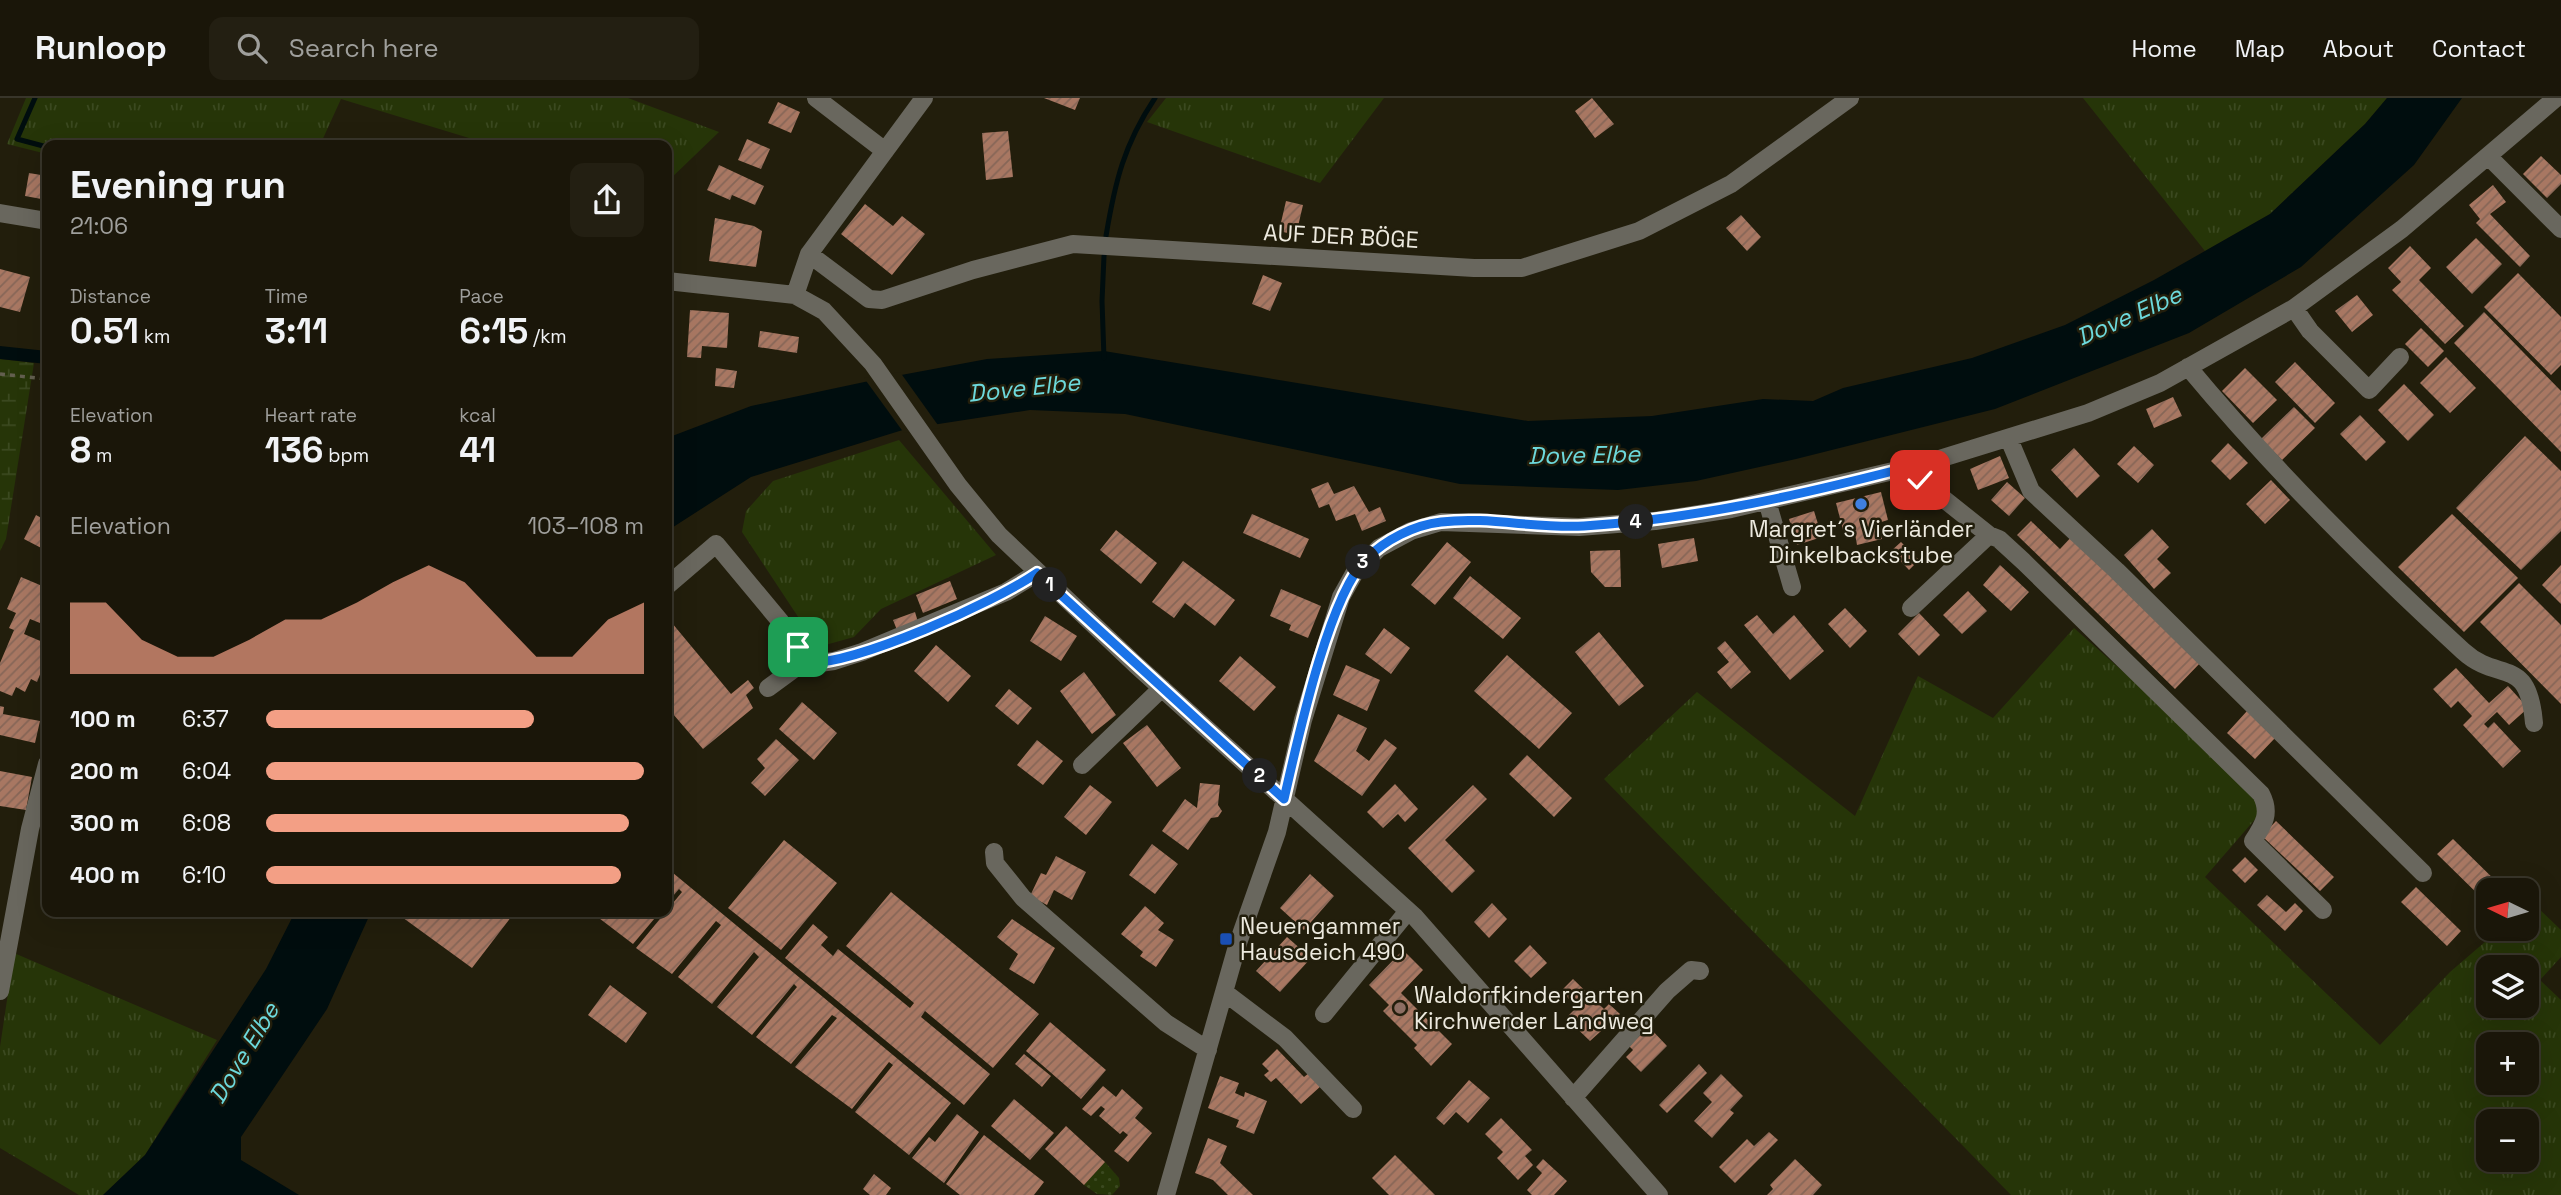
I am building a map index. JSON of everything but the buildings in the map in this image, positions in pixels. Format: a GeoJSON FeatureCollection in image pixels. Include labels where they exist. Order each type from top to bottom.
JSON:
{"type":"FeatureCollection","features":[{"type":"Feature","properties":{"kind":"street"},"geometry":{"type":"LineString","coordinates":[[816,98],[884,150]]}},
{"type":"Feature","properties":{"kind":"street"},"geometry":{"type":"LineString","coordinates":[[795,295],[809,254],[924,98]]}},
{"type":"Feature","properties":{"kind":"street","name":"AUF DER BÖGE"},"geometry":{"type":"LineString","coordinates":[[809,254],[869,299],[882,300],[974,270],[1073,244],[1461,267],[1522,268],[1639,231],[1731,184],[1850,98]]}},
{"type":"Feature","properties":{"kind":"street"},"geometry":{"type":"LineString","coordinates":[[1166,1195],[1341,597],[1365,560],[1390,540],[1441,522],[1607,525],[1693,516],[1913,466],[2088,413],[2160,383],[2294,308],[2402,229],[2556,98]]}},
{"type":"Feature","properties":{"kind":"street"},"geometry":{"type":"LineString","coordinates":[[2488,156],[2561,229]]}},
{"type":"Feature","properties":{"kind":"street"},"geometry":{"type":"LineString","coordinates":[[0,213],[42,220]]}},
{"type":"Feature","properties":{"kind":"street"},"geometry":{"type":"LineString","coordinates":[[672,282],[795,295],[824,312],[873,365],[999,535],[1162,688],[1408,911],[1659,1195]]}},
{"type":"Feature","properties":{"kind":"street"},"geometry":{"type":"LineString","coordinates":[[2294,308],[2310,331],[2369,390],[2400,357]]}},
{"type":"Feature","properties":{"kind":"street"},"geometry":{"type":"LineString","coordinates":[[2188,367],[2280,473],[2439,629],[2476,662],[2514,674],[2525,684],[2531,697],[2534,723]]}},
{"type":"Feature","properties":{"kind":"street"},"geometry":{"type":"LineString","coordinates":[[2009,439],[2031,491],[2117,570],[2423,873]]}},
{"type":"Feature","properties":{"kind":"street"},"geometry":{"type":"LineString","coordinates":[[1913,466],[1920,480],[1989,535],[1999,539],[2023,561],[2261,794],[2266,818],[2253,841],[2323,910]]}},
{"type":"Feature","properties":{"kind":"street"},"geometry":{"type":"LineString","coordinates":[[1767,501],[1793,587]]}},
{"type":"Feature","properties":{"kind":"street"},"geometry":{"type":"LineString","coordinates":[[1911,608],[1989,535]]}},
{"type":"Feature","properties":{"kind":"street"},"geometry":{"type":"LineString","coordinates":[[672,582],[716,544],[779,621],[808,663]]}},
{"type":"Feature","properties":{"kind":"street"},"geometry":{"type":"LineString","coordinates":[[768,688],[797,666],[834,662],[862,652],[1006,592],[1037,573]]}},
{"type":"Feature","properties":{"kind":"street"},"geometry":{"type":"LineString","coordinates":[[1082,765],[1162,688]]}},
{"type":"Feature","properties":{"kind":"street"},"geometry":{"type":"LineString","coordinates":[[0,991],[30,830],[42,783]]}},
{"type":"Feature","properties":{"kind":"street"},"geometry":{"type":"LineString","coordinates":[[994,852],[995,863],[1023,898],[1166,1023],[1208,1049]]}},
{"type":"Feature","properties":{"kind":"street"},"geometry":{"type":"LineString","coordinates":[[1324,1014],[1408,911]]}},
{"type":"Feature","properties":{"kind":"street"},"geometry":{"type":"LineString","coordinates":[[1573,1098],[1667,991],[1691,970],[1700,971]]}},
{"type":"Feature","properties":{"kind":"street"},"geometry":{"type":"LineString","coordinates":[[1224,992],[1285,1038],[1353,1109]]}},
{"type":"Feature","properties":{"kind":"path"},"geometry":{"type":"LineString","coordinates":[[0,374],[42,378]]}},
{"type":"Feature","properties":{"kind":"green space"},"geometry":{"type":"Polygon","coordinates":[[[26,98],[628,98],[719,132],[672,177],[672,140],[476,140],[341,99],[322,140],[42,140],[42,153],[7,144],[26,98]]]}},
{"type":"Feature","properties":{"kind":"green space"},"geometry":{"type":"Polygon","coordinates":[[[1166,98],[1384,98],[1320,183],[1147,122],[1166,98]]]}},
{"type":"Feature","properties":{"kind":"green space"},"geometry":{"type":"Polygon","coordinates":[[[2083,98],[2387,98],[2365,124],[2270,214],[2205,251],[2083,98]]]}},
{"type":"Feature","properties":{"kind":"green space"},"geometry":{"type":"Polygon","coordinates":[[[0,359],[34,363],[6,539],[0,551],[0,359]]]}},
{"type":"Feature","properties":{"kind":"green space"},"geometry":{"type":"Polygon","coordinates":[[[899,440],[996,555],[881,609],[854,637],[818,647],[742,532],[746,511],[773,481],[899,440]]]}},
{"type":"Feature","properties":{"kind":"green space"},"geometry":{"type":"Polygon","coordinates":[[[2074,628],[2270,802],[2205,877],[2380,1045],[2450,972],[2485,942],[2539,942],[2539,909],[2561,930],[2561,957],[2540,980],[2561,1000],[2561,1195],[2011,1195],[1604,779],[1697,692],[1855,816],[1918,676],[1993,718],[2074,628]]]}},
{"type":"Feature","properties":{"kind":"green space"},"geometry":{"type":"Polygon","coordinates":[[[14,953],[217,1040],[145,1155],[103,1195],[79,1195],[0,1148],[0,1047],[14,953]]]}},
{"type":"Feature","properties":{"kind":"green space"},"geometry":{"type":"Polygon","coordinates":[[[1105,1162],[1119,1178],[1120,1186],[1112,1195],[1097,1194],[1084,1185],[1105,1162]]]}},
{"type":"Feature","properties":{"kind":"water","name":"Dove Elbe"},"geometry":{"type":"Polygon","coordinates":[[[2387,98],[2462,98],[2414,165],[2301,267],[2189,333],[1995,409],[1796,459],[1696,481],[1618,490],[1460,484],[1125,414],[1030,410],[906,429],[751,477],[672,528],[672,436],[751,406],[987,359],[1104,351],[1528,421],[1652,416],[1763,399],[1813,401],[1843,388],[1972,358],[2065,325],[2154,280],[2270,214],[2365,124],[2387,98]]]}},
{"type":"Feature","properties":{"kind":"water"},"geometry":{"type":"Polygon","coordinates":[[[0,346],[42,350],[42,363],[0,359],[0,346]]]}},
{"type":"Feature","properties":{"kind":"water","name":"Dove Elbe"},"geometry":{"type":"Polygon","coordinates":[[[292,917],[369,917],[327,1009],[241,1137],[241,1160],[299,1195],[103,1195],[145,1155],[266,969],[292,917]]]}},
{"type":"Feature","properties":{"kind":"pier"},"geometry":{"type":"Polygon","coordinates":[[[900,372],[940,428],[904,433],[864,378],[900,372]]]}},
{"type":"Feature","properties":{"kind":"waterway"},"geometry":{"type":"LineString","coordinates":[[35,98],[17,139],[42,146]]}},
{"type":"Feature","properties":{"kind":"waterway"},"geometry":{"type":"LineString","coordinates":[[1106,236],[1122,164],[1136,131],[1155,98]]}},
{"type":"Feature","properties":{"kind":"waterway"},"geometry":{"type":"LineString","coordinates":[[1104,256],[1104,358]]}},
{"type":"Feature","properties":{"kind":"place","name":"Margret´s Vierländer Dinkelbackstube"},"geometry":{"type":"Point","coordinates":[1861,504]}},
{"type":"Feature","properties":{"kind":"place","name":"Neuengammer Hausdeich 490"},"geometry":{"type":"Point","coordinates":[1226,939]}},
{"type":"Feature","properties":{"kind":"place","name":"Waldorfkindergarten Kirchwerder Landweg"},"geometry":{"type":"Point","coordinates":[1400,1008]}},
{"type":"Feature","properties":{"kind":"route"},"geometry":{"type":"LineString","coordinates":[[798,647],[808,663],[844,659],[1006,592],[1037,573],[1284,799],[1303,720],[1341,597],[1346,585],[1365,560],[1390,540],[1426,525],[1441,522],[1579,527],[1693,516],[1823,489],[1913,466],[1920,480]]}}]}
